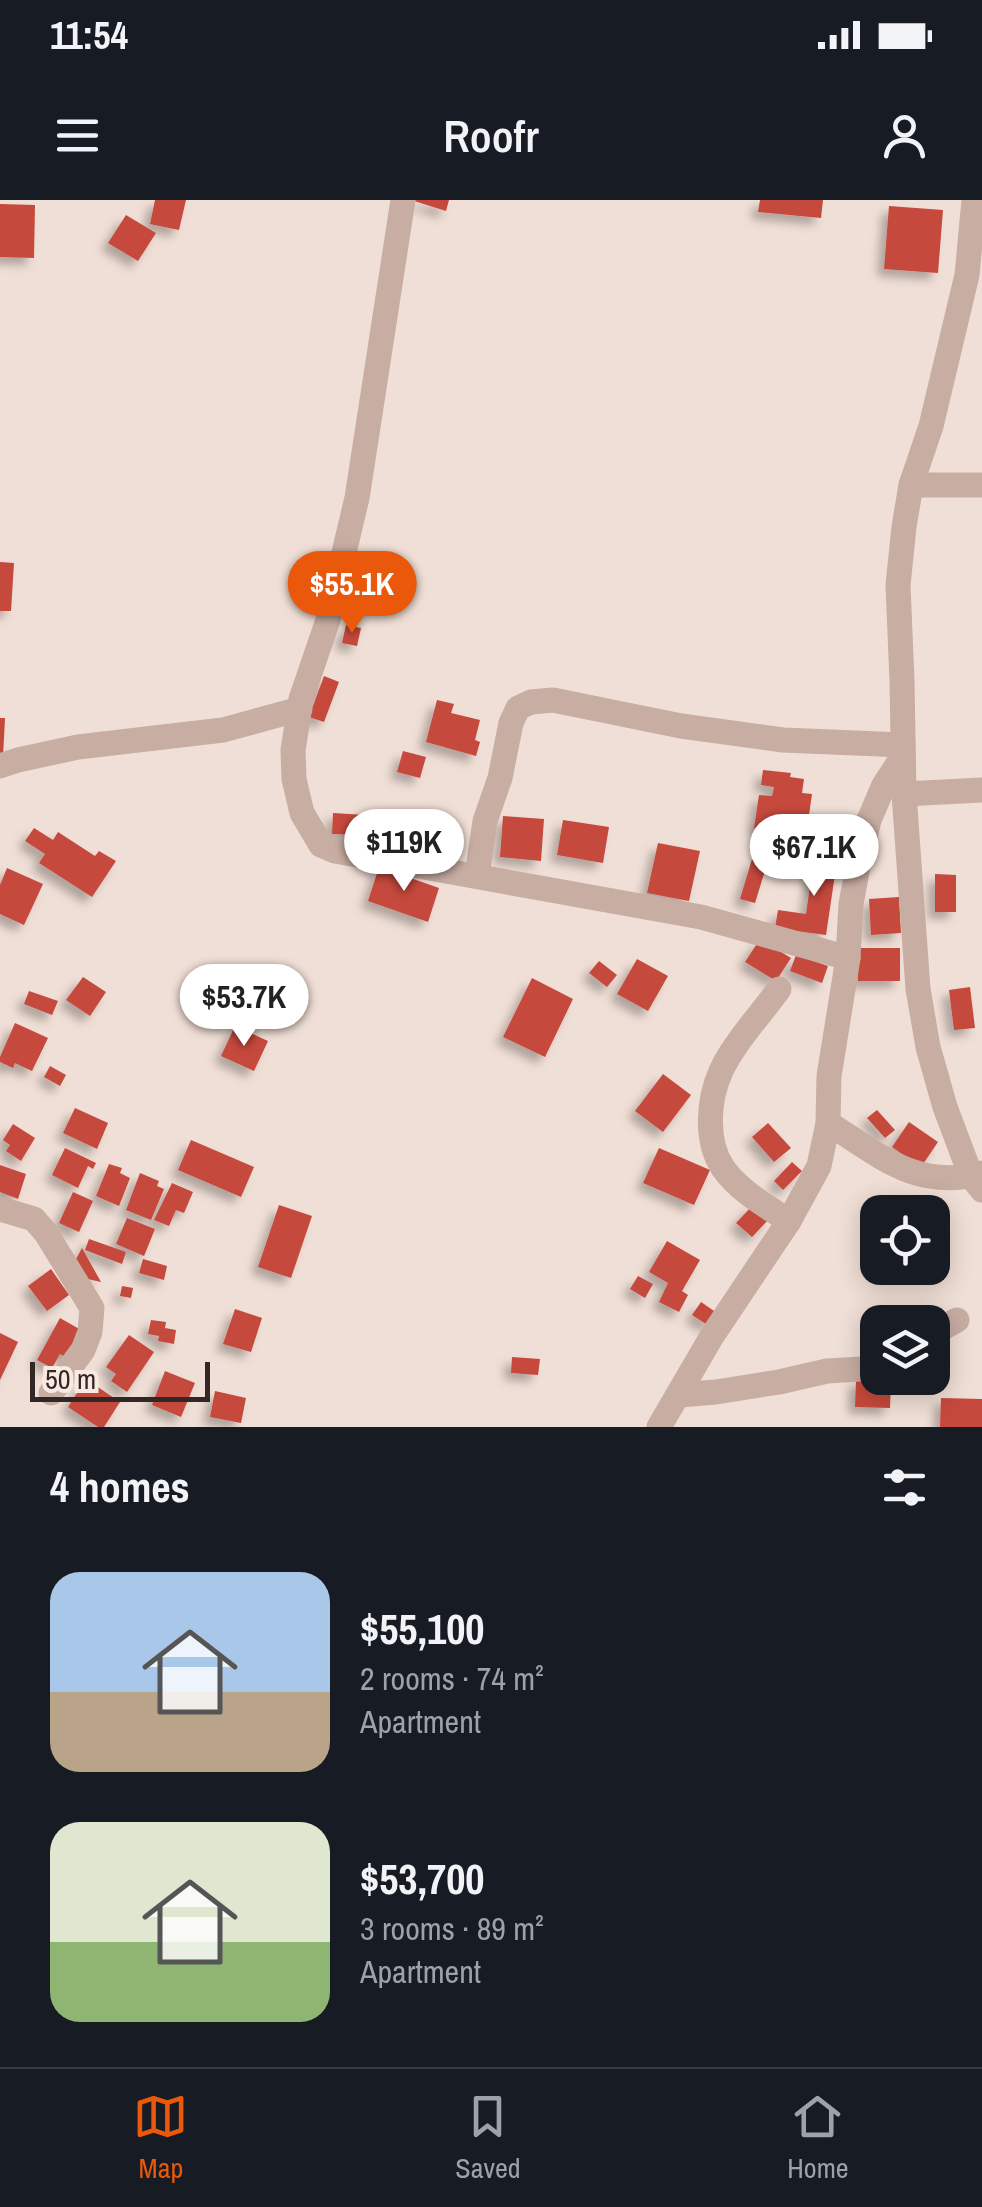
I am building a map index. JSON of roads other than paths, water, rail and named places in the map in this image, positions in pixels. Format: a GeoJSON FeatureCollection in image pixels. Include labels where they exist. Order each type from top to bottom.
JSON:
{"type":"FeatureCollection","features":[{"type":"Feature","properties":{"kind":"street"},"geometry":{"type":"LineString","coordinates":[[403,200],[357,498],[328,620],[301,699],[292,750],[302,813],[321,846],[701,918],[848,958]]}},
{"type":"Feature","properties":{"kind":"street"},"geometry":{"type":"LineString","coordinates":[[828,1123],[905,1171],[938,1179],[978,1180],[946,1107],[928,1046],[918,989],[904,794],[898,585],[911,485],[931,426],[968,275],[974,200]]}},
{"type":"Feature","properties":{"kind":"street"},"geometry":{"type":"LineString","coordinates":[[952,345],[982,306]]}},
{"type":"Feature","properties":{"kind":"street"},"geometry":{"type":"LineString","coordinates":[[911,485],[982,485]]}},
{"type":"Feature","properties":{"kind":"street"},"geometry":{"type":"LineString","coordinates":[[477,876],[485,821],[500,778],[511,723],[518,708],[531,702],[554,700],[680,726],[903,751]]}},
{"type":"Feature","properties":{"kind":"street"},"geometry":{"type":"LineString","coordinates":[[0,782],[9,763],[78,747],[224,730],[300,709]]}},
{"type":"Feature","properties":{"kind":"street"},"geometry":{"type":"LineString","coordinates":[[659,1427],[712,1336],[789,1221],[819,1166],[828,1123],[829,1076],[848,958],[854,885],[869,820],[903,751]]}},
{"type":"Feature","properties":{"kind":"street"},"geometry":{"type":"LineString","coordinates":[[904,794],[982,790]]}},
{"type":"Feature","properties":{"kind":"street"},"geometry":{"type":"LineString","coordinates":[[779,988],[721,1071],[710,1126],[713,1150],[724,1170],[754,1198],[789,1221]]}},
{"type":"Feature","properties":{"kind":"street"},"geometry":{"type":"LineString","coordinates":[[0,1209],[34,1219],[92,1308],[90,1332],[83,1350],[51,1393]]}},
{"type":"Feature","properties":{"kind":"street"},"geometry":{"type":"LineString","coordinates":[[950,1324],[957,1320]]}},
{"type":"Feature","properties":{"kind":"street"},"geometry":{"type":"LineString","coordinates":[[678,1395],[860,1369]]}}]}
